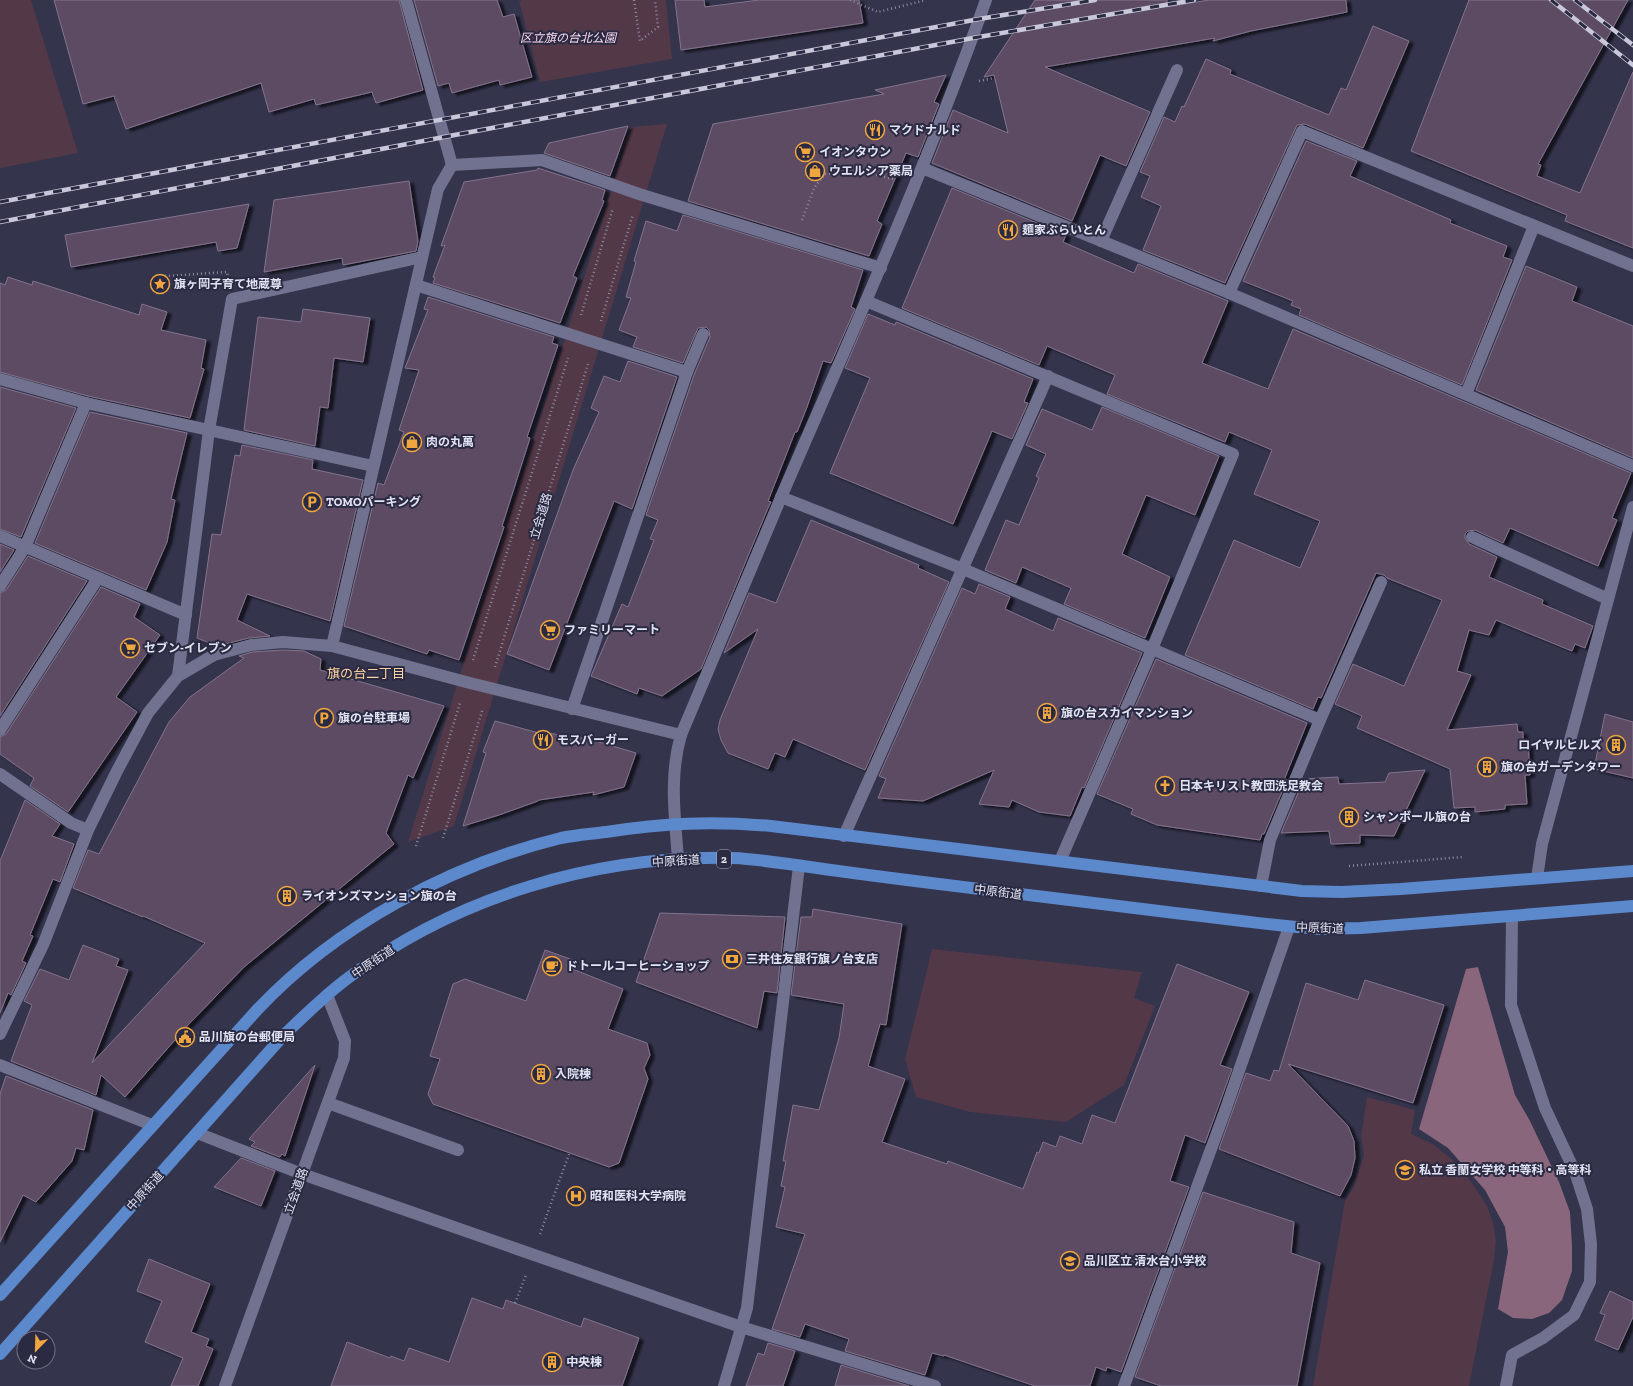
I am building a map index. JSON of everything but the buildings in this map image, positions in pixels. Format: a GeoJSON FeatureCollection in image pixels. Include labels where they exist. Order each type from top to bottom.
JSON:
{"type":"FeatureCollection","features":[{"type":"Feature","properties":{"kind":"main road"},"geometry":{"type":"LineString","coordinates":[[0,1295],[152,1125],[276,990],[309,961],[364,923],[447,878],[513,851],[563,838],[675,823],[724,822],[771,826],[1302,891],[1342,892],[1633,871]]}},
{"type":"Feature","properties":{"kind":"main road","name":"中原街道"},"geometry":{"type":"LineString","coordinates":[[0,1354],[283,1036],[327,995],[348,978],[424,930],[489,900],[586,872],[678,859],[734,858],[1290,927],[1361,928],[1633,906]]}},
{"type":"Feature","properties":{"kind":"street"},"geometry":{"type":"LineString","coordinates":[[332,646],[438,189],[452,165],[406,0]]}},
{"type":"Feature","properties":{"kind":"street"},"geometry":{"type":"LineString","coordinates":[[678,859],[673,775],[675,755],[681,735],[781,497],[881,268],[922,168],[986,0]]}},
{"type":"Feature","properties":{"kind":"street"},"geometry":{"type":"LineString","coordinates":[[1101,241],[1177,70]]}},
{"type":"Feature","properties":{"kind":"street"},"geometry":{"type":"LineString","coordinates":[[1229,293],[1302,131],[1633,266]]}},
{"type":"Feature","properties":{"kind":"street"},"geometry":{"type":"LineString","coordinates":[[452,165],[542,160],[640,194],[881,268]]}},
{"type":"Feature","properties":{"kind":"street"},"geometry":{"type":"LineString","coordinates":[[922,168],[1229,293],[1633,466]]}},
{"type":"Feature","properties":{"kind":"street"},"geometry":{"type":"LineString","coordinates":[[1466,394],[1534,226]]}},
{"type":"Feature","properties":{"kind":"street"},"geometry":{"type":"LineString","coordinates":[[178,676],[209,430],[232,299],[422,257]]}},
{"type":"Feature","properties":{"kind":"street"},"geometry":{"type":"LineString","coordinates":[[416,285],[574,337],[687,372]]}},
{"type":"Feature","properties":{"kind":"street"},"geometry":{"type":"LineString","coordinates":[[866,301],[1233,454],[1152,649],[1060,861]]}},
{"type":"Feature","properties":{"kind":"street"},"geometry":{"type":"LineString","coordinates":[[572,709],[687,372],[703,334]]}},
{"type":"Feature","properties":{"kind":"street"},"geometry":{"type":"LineString","coordinates":[[844,836],[1048,376]]}},
{"type":"Feature","properties":{"kind":"street"},"geometry":{"type":"LineString","coordinates":[[0,379],[86,403],[373,466]]}},
{"type":"Feature","properties":{"kind":"street"},"geometry":{"type":"LineString","coordinates":[[0,586],[26,547],[86,403]]}},
{"type":"Feature","properties":{"kind":"street"},"geometry":{"type":"LineString","coordinates":[[781,497],[963,569],[1320,720]]}},
{"type":"Feature","properties":{"kind":"street"},"geometry":{"type":"LineString","coordinates":[[1537,878],[1542,844],[1633,507]]}},
{"type":"Feature","properties":{"kind":"street"},"geometry":{"type":"LineString","coordinates":[[0,536],[186,615]]}},
{"type":"Feature","properties":{"kind":"street"},"geometry":{"type":"LineString","coordinates":[[1472,537],[1608,599]]}},
{"type":"Feature","properties":{"kind":"street"},"geometry":{"type":"LineString","coordinates":[[0,730],[98,578]]}},
{"type":"Feature","properties":{"kind":"street"},"geometry":{"type":"LineString","coordinates":[[1261,886],[1270,840],[1320,720],[1381,582]]}},
{"type":"Feature","properties":{"kind":"street"},"geometry":{"type":"LineString","coordinates":[[0,1034],[43,945],[88,830],[116,771],[148,713],[178,676],[214,655],[251,644],[283,642],[332,646],[466,682],[681,735]]}},
{"type":"Feature","properties":{"kind":"street"},"geometry":{"type":"LineString","coordinates":[[0,774],[71,824],[88,830]]}},
{"type":"Feature","properties":{"kind":"street"},"geometry":{"type":"LineString","coordinates":[[724,1386],[747,1308],[799,866]]}},
{"type":"Feature","properties":{"kind":"street"},"geometry":{"type":"LineString","coordinates":[[1506,1386],[1512,1355],[1543,1338],[1574,1315],[1590,1282],[1591,1244],[1587,1209],[1575,1172],[1545,1108],[1511,1005],[1512,916]]}},
{"type":"Feature","properties":{"kind":"street"},"geometry":{"type":"LineString","coordinates":[[1124,1386],[1225,1111],[1290,927]]}},
{"type":"Feature","properties":{"kind":"street","name":"立会道路"},"geometry":{"type":"LineString","coordinates":[[225,1386],[344,1058],[345,1041],[327,995]]}},
{"type":"Feature","properties":{"kind":"street"},"geometry":{"type":"LineString","coordinates":[[0,1064],[152,1125]]}},
{"type":"Feature","properties":{"kind":"street"},"geometry":{"type":"LineString","coordinates":[[328,1102],[458,1150]]}},
{"type":"Feature","properties":{"kind":"street"},"geometry":{"type":"LineString","coordinates":[[197,1133],[302,1174],[741,1327],[935,1386]]}},
{"type":"Feature","properties":{"kind":"path"},"geometry":{"type":"LineString","coordinates":[[634,0],[640,41],[658,27],[654,0]]}},
{"type":"Feature","properties":{"kind":"path"},"geometry":{"type":"LineString","coordinates":[[850,0],[878,12],[926,0]]}},
{"type":"Feature","properties":{"kind":"path"},"geometry":{"type":"LineString","coordinates":[[795,241],[814,188],[825,174],[861,171],[915,184]]}},
{"type":"Feature","properties":{"kind":"path","name":"立会道路"},"geometry":{"type":"LineString","coordinates":[[416,846],[620,187]]}},
{"type":"Feature","properties":{"kind":"path","name":"立会道路"},"geometry":{"type":"LineString","coordinates":[[444,838],[640,194]]}},
{"type":"Feature","properties":{"kind":"path"},"geometry":{"type":"LineString","coordinates":[[166,276],[228,272],[232,299]]}},
{"type":"Feature","properties":{"kind":"path"},"geometry":{"type":"LineString","coordinates":[[1349,866],[1463,857]]}},
{"type":"Feature","properties":{"kind":"path"},"geometry":{"type":"LineString","coordinates":[[539,1236],[569,1154]]}},
{"type":"Feature","properties":{"kind":"path"},"geometry":{"type":"LineString","coordinates":[[515,1303],[526,1273]]}},
{"type":"Feature","properties":{"kind":"green space"},"geometry":{"type":"Polygon","coordinates":[[[0,0],[31,0],[78,153],[0,168],[0,0]]]}},
{"type":"Feature","properties":{"kind":"green space","name":"区立旗の台北公園"},"geometry":{"type":"Polygon","coordinates":[[[666,0],[672,59],[540,82],[519,1],[666,0]]]}},
{"type":"Feature","properties":{"kind":"green space"},"geometry":{"type":"Polygon","coordinates":[[[667,124],[454,826],[408,842],[631,127],[667,124]]]}},
{"type":"Feature","properties":{"kind":"green space"},"geometry":{"type":"Polygon","coordinates":[[[932,949],[1142,972],[1134,998],[1155,1006],[1124,1085],[1066,1122],[970,1112],[916,1097],[905,1059],[932,949]]]}},
{"type":"Feature","properties":{"kind":"green space"},"geometry":{"type":"Polygon","coordinates":[[[1367,1097],[1415,1110],[1411,1134],[1434,1145],[1455,1162],[1472,1183],[1487,1206],[1493,1223],[1496,1241],[1494,1260],[1469,1386],[1313,1386],[1345,1201],[1354,1187],[1364,1155],[1361,1136],[1367,1097]]]}},
{"type":"Feature","properties":{"kind":"shaded area"},"geometry":{"type":"Polygon","coordinates":[[[1478,967],[1515,1095],[1530,1121],[1559,1182],[1570,1212],[1572,1271],[1562,1300],[1549,1313],[1532,1319],[1513,1318],[1498,1309],[1508,1252],[1505,1227],[1485,1190],[1448,1148],[1419,1129],[1466,969],[1478,967]]]}},
{"type":"Feature","properties":{"kind":"railway"},"geometry":{"type":"LineString","coordinates":[[0,202],[979,19],[1095,0]]}},
{"type":"Feature","properties":{"kind":"railway"},"geometry":{"type":"LineString","coordinates":[[0,222],[973,38],[1194,0]]}},
{"type":"Feature","properties":{"kind":"railway"},"geometry":{"type":"LineString","coordinates":[[1551,0],[1633,65]]}},
{"type":"Feature","properties":{"kind":"railway"},"geometry":{"type":"LineString","coordinates":[[1575,0],[1633,45]]}},
{"type":"Feature","properties":{"kind":"place","name":"マクドナルド"},"geometry":{"type":"Point","coordinates":[875,130]}},
{"type":"Feature","properties":{"kind":"place","name":"イオンタウン"},"geometry":{"type":"Point","coordinates":[805,152]}},
{"type":"Feature","properties":{"kind":"place","name":"ウエルシア薬局"},"geometry":{"type":"Point","coordinates":[815,171]}},
{"type":"Feature","properties":{"kind":"place","name":"麺家ぶらいとん"},"geometry":{"type":"Point","coordinates":[1008,230]}},
{"type":"Feature","properties":{"kind":"place","name":"旗ヶ岡子育て地蔵尊"},"geometry":{"type":"Point","coordinates":[160,284]}},
{"type":"Feature","properties":{"kind":"place","name":"肉の丸萬"},"geometry":{"type":"Point","coordinates":[412,442]}},
{"type":"Feature","properties":{"kind":"place","name":"TOMOパーキング"},"geometry":{"type":"Point","coordinates":[312,502]}},
{"type":"Feature","properties":{"kind":"place","name":"ファミリーマート"},"geometry":{"type":"Point","coordinates":[550,630]}},
{"type":"Feature","properties":{"kind":"place","name":"セブン-イレブン"},"geometry":{"type":"Point","coordinates":[130,648]}},
{"type":"Feature","properties":{"kind":"place","name":"旗の台スカイマンション"},"geometry":{"type":"Point","coordinates":[1047,713]}},
{"type":"Feature","properties":{"kind":"place","name":"旗の台駐車場"},"geometry":{"type":"Point","coordinates":[324,718]}},
{"type":"Feature","properties":{"kind":"place","name":"モスバーガー"},"geometry":{"type":"Point","coordinates":[543,740]}},
{"type":"Feature","properties":{"kind":"place","name":"ロイヤルヒルズ"},"geometry":{"type":"Point","coordinates":[1616,745]}},
{"type":"Feature","properties":{"kind":"place","name":"旗の台ガーデンタワー"},"geometry":{"type":"Point","coordinates":[1487,767]}},
{"type":"Feature","properties":{"kind":"place","name":"日本キリスト教団洗足教会"},"geometry":{"type":"Point","coordinates":[1165,786]}},
{"type":"Feature","properties":{"kind":"place","name":"シャンボール旗の台"},"geometry":{"type":"Point","coordinates":[1349,817]}},
{"type":"Feature","properties":{"kind":"place","name":"ライオンズマンション旗の台"},"geometry":{"type":"Point","coordinates":[287,896]}},
{"type":"Feature","properties":{"kind":"place","name":"三井住友銀行旗ノ台支店"},"geometry":{"type":"Point","coordinates":[732,959]}},
{"type":"Feature","properties":{"kind":"place","name":"ドトールコーヒーショップ"},"geometry":{"type":"Point","coordinates":[552,966]}},
{"type":"Feature","properties":{"kind":"place","name":"品川旗の台郵便局"},"geometry":{"type":"Point","coordinates":[185,1037]}},
{"type":"Feature","properties":{"kind":"place","name":"入院棟"},"geometry":{"type":"Point","coordinates":[541,1074]}},
{"type":"Feature","properties":{"kind":"place","name":"私立 香蘭女学校 中等科・高等科"},"geometry":{"type":"Point","coordinates":[1405,1170]}},
{"type":"Feature","properties":{"kind":"place","name":"昭和医科大学病院"},"geometry":{"type":"Point","coordinates":[576,1196]}},
{"type":"Feature","properties":{"kind":"place","name":"品川区立 清水台小学校"},"geometry":{"type":"Point","coordinates":[1070,1261]}},
{"type":"Feature","properties":{"kind":"place","name":"中央棟"},"geometry":{"type":"Point","coordinates":[552,1362]}},
{"type":"Feature","properties":{"kind":"district","name":"旗の台二丁目"},"geometry":{"type":"Point","coordinates":[366,673]}}]}
